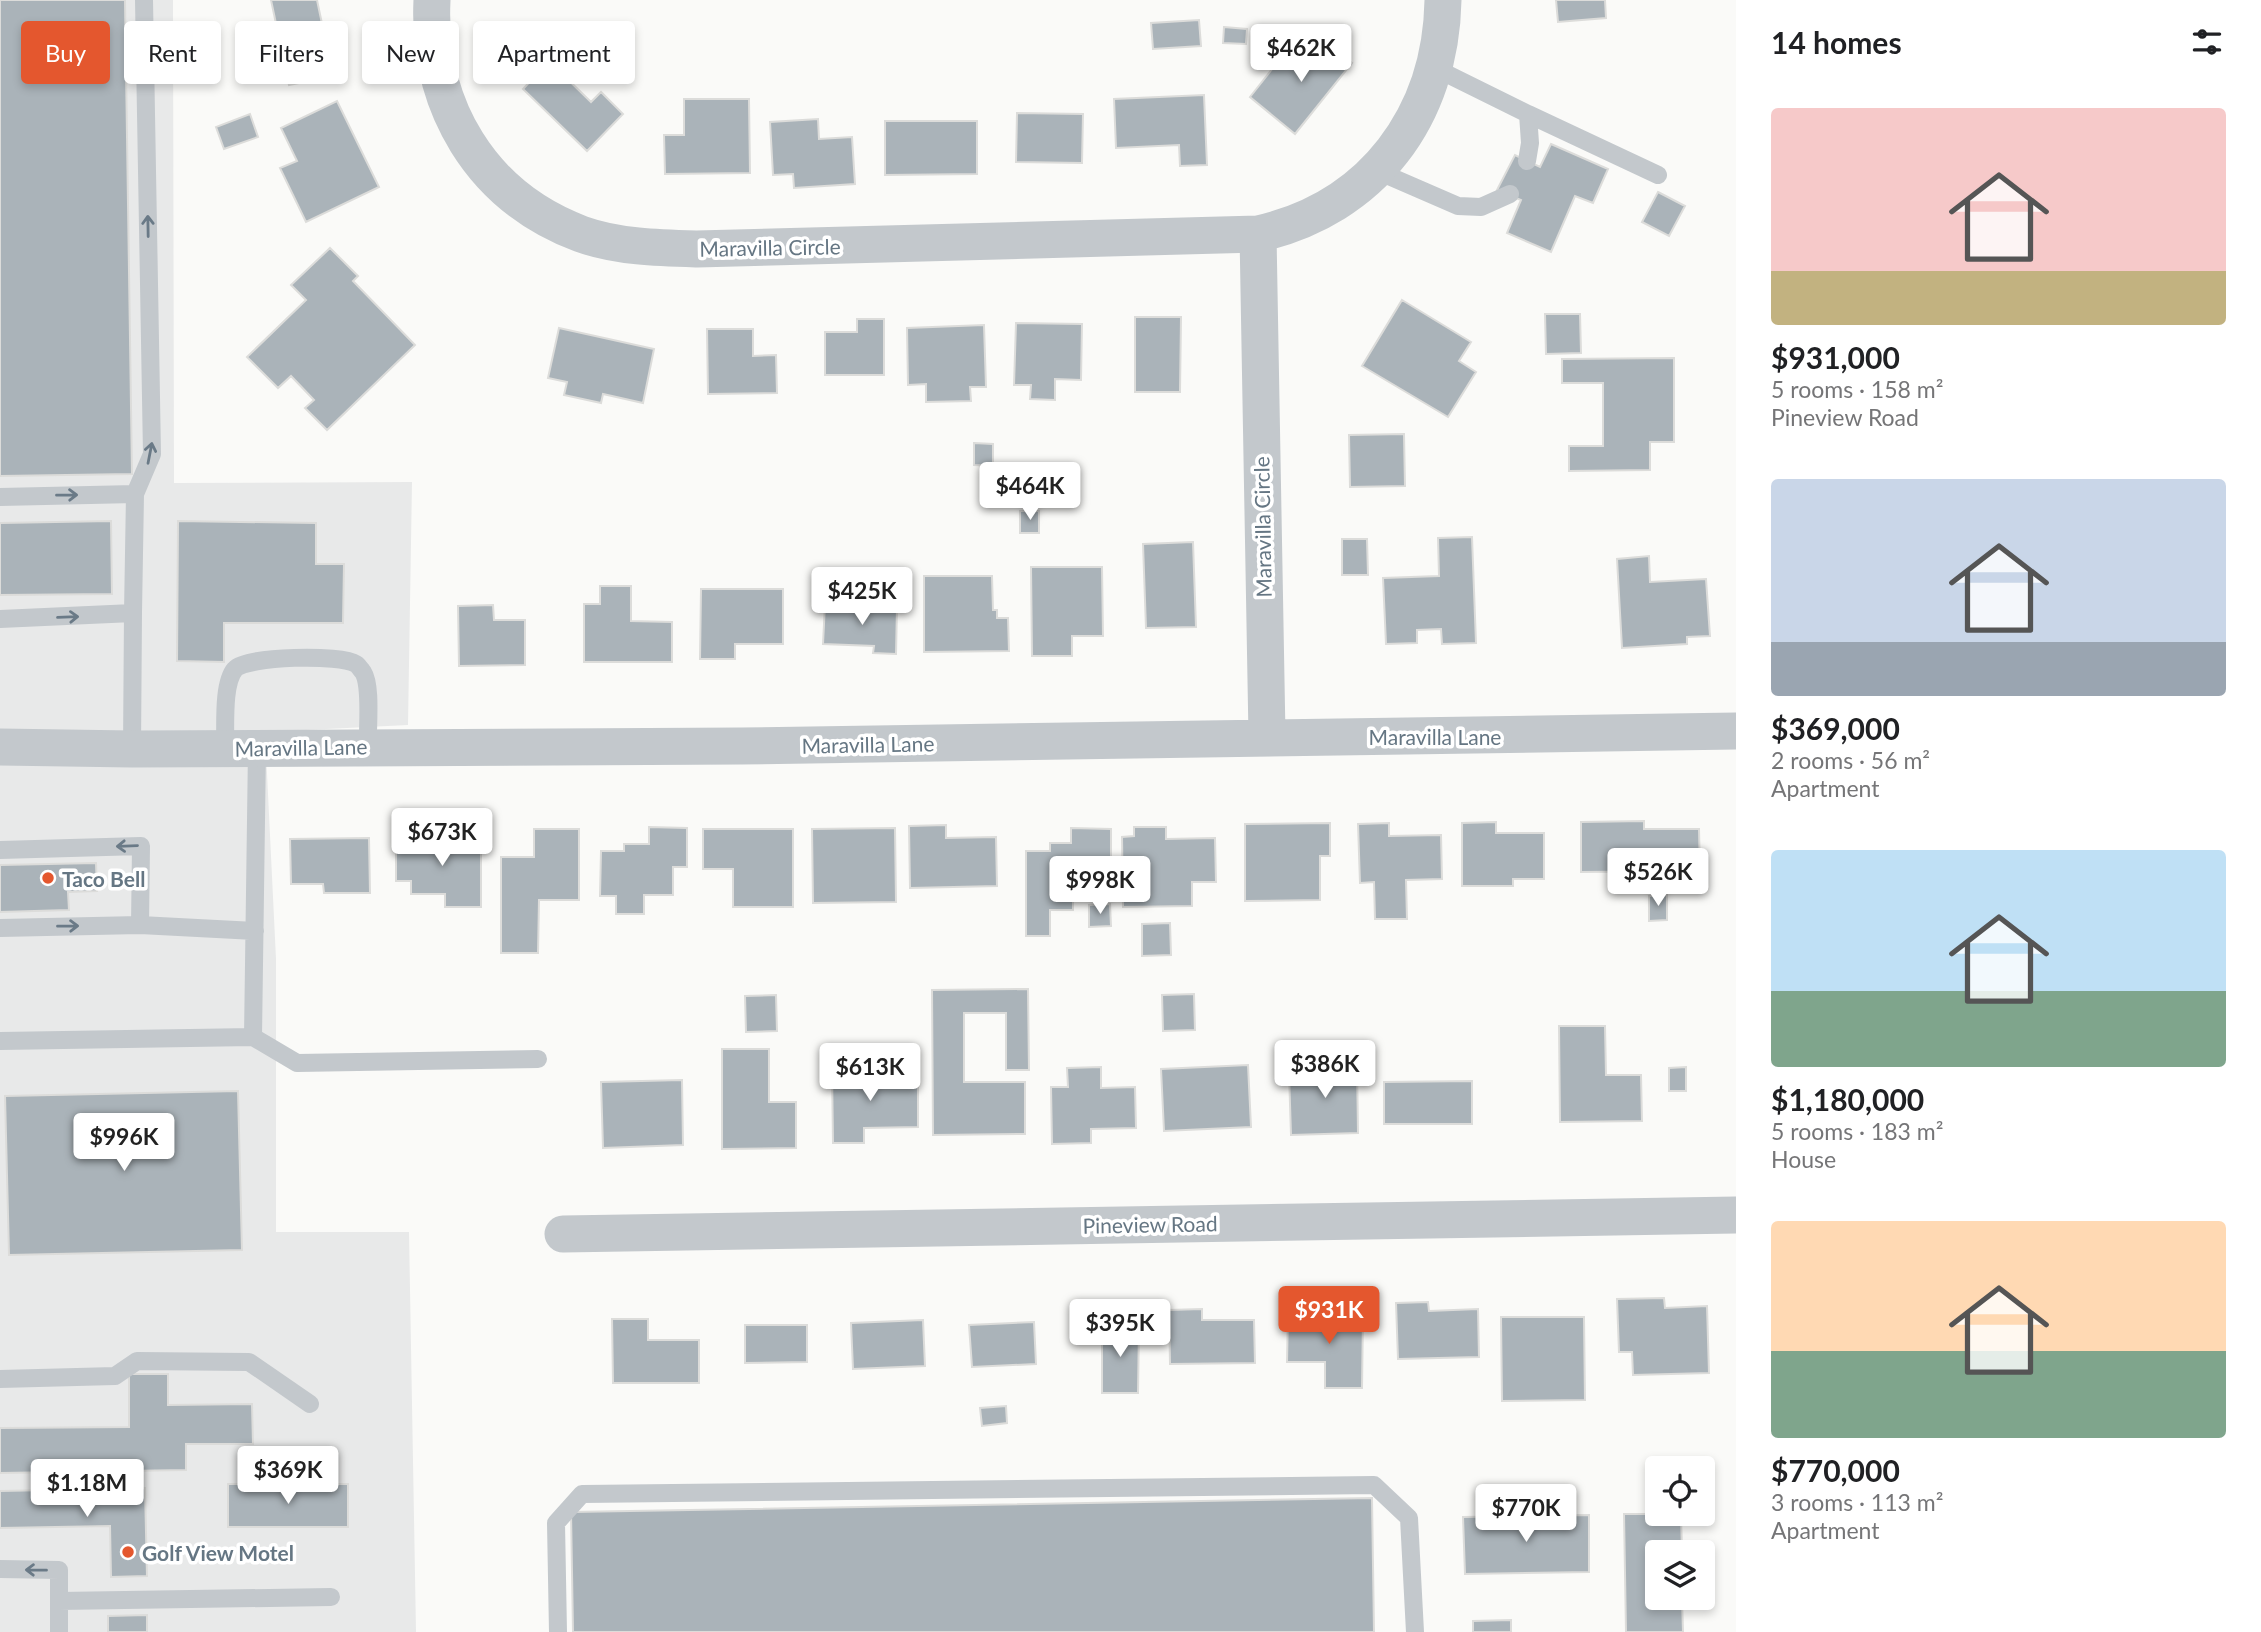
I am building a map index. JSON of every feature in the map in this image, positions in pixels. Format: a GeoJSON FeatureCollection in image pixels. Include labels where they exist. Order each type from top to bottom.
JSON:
{"type":"FeatureCollection","features":[{"type":"Feature","properties":{"kind":"street","name":"Maravilla Circle"},"geometry":{"type":"LineString","coordinates":[[432,0],[431,32],[435,68],[450,114],[462,135],[500,184],[581,234],[615,242],[697,249],[1258,234],[1286,228],[1317,215],[1376,170],[1416,120],[1434,68],[1443,0]]}},
{"type":"Feature","properties":{"kind":"street","name":"Maravilla Circle"},"geometry":{"type":"LineString","coordinates":[[1258,234],[1267,736]]}},
{"type":"Feature","properties":{"kind":"street","name":"Maravilla Lane"},"geometry":{"type":"LineString","coordinates":[[0,747],[132,749],[972,743],[1267,736],[1448,737],[1736,731]]}},
{"type":"Feature","properties":{"kind":"street","name":"Pineview Road"},"geometry":{"type":"LineString","coordinates":[[563,1234],[1736,1216]]}},
{"type":"Feature","properties":{"kind":"lane"},"geometry":{"type":"LineString","coordinates":[[132,749],[135,494],[152,454],[144,0]]}},
{"type":"Feature","properties":{"kind":"lane"},"geometry":{"type":"LineString","coordinates":[[1434,68],[1658,174]]}},
{"type":"Feature","properties":{"kind":"lane"},"geometry":{"type":"LineString","coordinates":[[1527,160],[1530,143],[1528,114]]}},
{"type":"Feature","properties":{"kind":"lane"},"geometry":{"type":"LineString","coordinates":[[1376,170],[1458,206],[1481,207],[1510,194]]}},
{"type":"Feature","properties":{"kind":"lane"},"geometry":{"type":"LineString","coordinates":[[0,497],[135,494]]}},
{"type":"Feature","properties":{"kind":"lane"},"geometry":{"type":"LineString","coordinates":[[0,619],[133,612]]}},
{"type":"Feature","properties":{"kind":"lane"},"geometry":{"type":"LineString","coordinates":[[253,1037],[255,932],[241,748],[228,682],[235,669],[244,663],[265,659],[341,659],[356,664],[365,674],[368,747]]}},
{"type":"Feature","properties":{"kind":"lane"},"geometry":{"type":"LineString","coordinates":[[0,850],[141,846],[140,925]]}},
{"type":"Feature","properties":{"kind":"lane"},"geometry":{"type":"LineString","coordinates":[[0,928],[140,925],[255,932]]}},
{"type":"Feature","properties":{"kind":"lane"},"geometry":{"type":"LineString","coordinates":[[0,1041],[253,1037],[297,1063],[538,1059]]}},
{"type":"Feature","properties":{"kind":"lane"},"geometry":{"type":"LineString","coordinates":[[0,1379],[115,1377],[137,1361],[248,1363],[310,1404]]}},
{"type":"Feature","properties":{"kind":"lane"},"geometry":{"type":"LineString","coordinates":[[558,1632],[556,1523],[582,1494],[1374,1485],[1409,1518],[1415,1632]]}},
{"type":"Feature","properties":{"kind":"lane"},"geometry":{"type":"LineString","coordinates":[[0,1569],[59,1570],[59,1632]]}},
{"type":"Feature","properties":{"kind":"lane"},"geometry":{"type":"LineString","coordinates":[[59,1601],[331,1597]]}},
{"type":"Feature","properties":{"kind":"shaded area"},"geometry":{"type":"Polygon","coordinates":[[[0,0],[173,0],[173,21],[124,21],[124,84],[173,84],[174,483],[412,482],[408,725],[265,732],[276,959],[276,1232],[409,1232],[416,1632],[0,1632],[0,0]]]}},
{"type":"Feature","properties":{"kind":"building"},"geometry":{"type":"Polygon","coordinates":[[[0,0],[125,0],[124,84],[126,84],[132,474],[0,476],[0,0]]]}},
{"type":"Feature","properties":{"kind":"building"},"geometry":{"type":"Polygon","coordinates":[[[271,0],[317,0],[321,21],[275,21],[271,0]]]}},
{"type":"Feature","properties":{"kind":"building"},"geometry":{"type":"Polygon","coordinates":[[[1556,0],[1605,0],[1606,18],[1558,22],[1556,0]]]}},
{"type":"Feature","properties":{"kind":"building"},"geometry":{"type":"Polygon","coordinates":[[[1199,20],[1201,46],[1153,49],[1151,23],[1199,20]]]}},
{"type":"Feature","properties":{"kind":"building"},"geometry":{"type":"Polygon","coordinates":[[[1224,27],[1247,29],[1246,44],[1223,43],[1224,27]]]}},
{"type":"Feature","properties":{"kind":"building"},"geometry":{"type":"Polygon","coordinates":[[[1319,37],[1352,63],[1295,134],[1250,97],[1284,54],[1296,64],[1319,37]]]}},
{"type":"Feature","properties":{"kind":"building"},"geometry":{"type":"Polygon","coordinates":[[[528,84],[573,84],[591,102],[601,92],[623,114],[587,151],[523,89],[528,84]]]}},
{"type":"Feature","properties":{"kind":"building"},"geometry":{"type":"Polygon","coordinates":[[[1204,95],[1207,165],[1180,166],[1179,145],[1116,148],[1114,99],[1204,95]]]}},
{"type":"Feature","properties":{"kind":"building"},"geometry":{"type":"Polygon","coordinates":[[[684,99],[749,99],[750,173],[665,174],[664,135],[684,135],[684,99]]]}},
{"type":"Feature","properties":{"kind":"building"},"geometry":{"type":"Polygon","coordinates":[[[337,101],[379,187],[306,222],[280,168],[297,161],[281,128],[337,101]]]}},
{"type":"Feature","properties":{"kind":"building"},"geometry":{"type":"Polygon","coordinates":[[[1017,113],[1083,114],[1082,163],[1016,162],[1017,113]]]}},
{"type":"Feature","properties":{"kind":"building"},"geometry":{"type":"Polygon","coordinates":[[[250,114],[258,137],[224,149],[216,127],[250,114]]]}},
{"type":"Feature","properties":{"kind":"building"},"geometry":{"type":"Polygon","coordinates":[[[818,119],[819,139],[852,137],[855,184],[794,188],[793,174],[773,175],[770,122],[818,119]]]}},
{"type":"Feature","properties":{"kind":"building"},"geometry":{"type":"Polygon","coordinates":[[[885,121],[977,121],[977,174],[885,175],[885,121]]]}},
{"type":"Feature","properties":{"kind":"building"},"geometry":{"type":"Polygon","coordinates":[[[1551,144],[1608,169],[1593,203],[1575,196],[1551,252],[1507,233],[1521,200],[1497,190],[1515,155],[1540,167],[1551,144]]]}},
{"type":"Feature","properties":{"kind":"building"},"geometry":{"type":"Polygon","coordinates":[[[1658,192],[1685,206],[1669,236],[1642,222],[1658,192]]]}},
{"type":"Feature","properties":{"kind":"building"},"geometry":{"type":"Polygon","coordinates":[[[330,248],[358,276],[353,281],[415,345],[327,430],[305,408],[314,400],[291,376],[278,388],[247,357],[306,300],[291,285],[330,248]]]}},
{"type":"Feature","properties":{"kind":"building"},"geometry":{"type":"Polygon","coordinates":[[[1402,300],[1471,342],[1459,361],[1476,372],[1448,417],[1362,366],[1402,300]]]}},
{"type":"Feature","properties":{"kind":"building"},"geometry":{"type":"Polygon","coordinates":[[[1545,314],[1580,314],[1581,353],[1546,354],[1545,314]]]}},
{"type":"Feature","properties":{"kind":"building"},"geometry":{"type":"Polygon","coordinates":[[[1135,317],[1181,317],[1180,392],[1135,392],[1135,317]]]}},
{"type":"Feature","properties":{"kind":"building"},"geometry":{"type":"Polygon","coordinates":[[[857,319],[884,319],[884,375],[825,375],[825,332],[857,332],[857,319]]]}},
{"type":"Feature","properties":{"kind":"building"},"geometry":{"type":"Polygon","coordinates":[[[1016,323],[1082,324],[1081,380],[1055,379],[1055,400],[1030,399],[1031,385],[1014,385],[1016,323]]]}},
{"type":"Feature","properties":{"kind":"building"},"geometry":{"type":"Polygon","coordinates":[[[984,325],[986,387],[970,387],[971,401],[926,402],[926,384],[908,385],[907,328],[984,325]]]}},
{"type":"Feature","properties":{"kind":"building"},"geometry":{"type":"Polygon","coordinates":[[[559,328],[654,349],[643,403],[603,394],[601,403],[564,395],[567,382],[548,378],[559,328]]]}},
{"type":"Feature","properties":{"kind":"building"},"geometry":{"type":"Polygon","coordinates":[[[707,329],[753,329],[753,356],[776,355],[777,393],[708,394],[707,329]]]}},
{"type":"Feature","properties":{"kind":"building"},"geometry":{"type":"Polygon","coordinates":[[[1674,358],[1674,442],[1650,442],[1650,470],[1569,471],[1569,446],[1603,446],[1603,383],[1562,383],[1562,359],[1674,358]]]}},
{"type":"Feature","properties":{"kind":"building"},"geometry":{"type":"Polygon","coordinates":[[[1404,434],[1405,486],[1350,487],[1349,435],[1404,434]]]}},
{"type":"Feature","properties":{"kind":"building"},"geometry":{"type":"Polygon","coordinates":[[[974,443],[993,444],[993,466],[974,465],[974,443]]]}},
{"type":"Feature","properties":{"kind":"building"},"geometry":{"type":"Polygon","coordinates":[[[1020,511],[1039,511],[1039,533],[1020,533],[1020,511]]]}},
{"type":"Feature","properties":{"kind":"building"},"geometry":{"type":"Polygon","coordinates":[[[111,521],[112,594],[0,595],[0,523],[111,521]]]}},
{"type":"Feature","properties":{"kind":"building"},"geometry":{"type":"Polygon","coordinates":[[[178,521],[316,523],[316,564],[344,564],[343,623],[224,623],[224,662],[177,661],[178,521]]]}},
{"type":"Feature","properties":{"kind":"building"},"geometry":{"type":"Polygon","coordinates":[[[1472,537],[1476,643],[1442,644],[1441,629],[1417,630],[1417,643],[1386,644],[1383,578],[1439,576],[1438,538],[1472,537]]]}},
{"type":"Feature","properties":{"kind":"building"},"geometry":{"type":"Polygon","coordinates":[[[1342,539],[1367,539],[1368,575],[1342,575],[1342,539]]]}},
{"type":"Feature","properties":{"kind":"building"},"geometry":{"type":"Polygon","coordinates":[[[1193,542],[1196,627],[1146,628],[1143,544],[1193,542]]]}},
{"type":"Feature","properties":{"kind":"building"},"geometry":{"type":"Polygon","coordinates":[[[1649,556],[1650,582],[1706,579],[1710,636],[1687,637],[1687,644],[1622,648],[1617,559],[1649,556]]]}},
{"type":"Feature","properties":{"kind":"building"},"geometry":{"type":"Polygon","coordinates":[[[1031,567],[1102,567],[1103,636],[1072,636],[1072,656],[1032,656],[1031,567]]]}},
{"type":"Feature","properties":{"kind":"building"},"geometry":{"type":"Polygon","coordinates":[[[924,576],[992,576],[993,610],[997,610],[997,618],[1008,618],[1009,651],[924,652],[924,576]]]}},
{"type":"Feature","properties":{"kind":"building"},"geometry":{"type":"Polygon","coordinates":[[[600,586],[631,586],[631,621],[672,622],[672,662],[584,662],[584,604],[600,604],[600,586]]]}},
{"type":"Feature","properties":{"kind":"building"},"geometry":{"type":"Polygon","coordinates":[[[701,589],[783,589],[783,644],[735,644],[735,659],[700,659],[701,589]]]}},
{"type":"Feature","properties":{"kind":"building"},"geometry":{"type":"Polygon","coordinates":[[[825,604],[897,607],[896,654],[873,653],[874,646],[823,644],[825,604]]]}},
{"type":"Feature","properties":{"kind":"building"},"geometry":{"type":"Polygon","coordinates":[[[493,605],[494,620],[525,620],[525,665],[459,666],[458,606],[493,605]]]}},
{"type":"Feature","properties":{"kind":"building"},"geometry":{"type":"Polygon","coordinates":[[[1644,821],[1644,829],[1699,829],[1700,871],[1581,872],[1581,822],[1644,821]]]}},
{"type":"Feature","properties":{"kind":"building"},"geometry":{"type":"Polygon","coordinates":[[[1496,822],[1496,833],[1544,833],[1544,879],[1513,879],[1513,886],[1462,886],[1462,823],[1496,822]]]}},
{"type":"Feature","properties":{"kind":"building"},"geometry":{"type":"Polygon","coordinates":[[[1330,823],[1330,856],[1320,856],[1320,900],[1245,901],[1245,824],[1330,823]]]}},
{"type":"Feature","properties":{"kind":"building"},"geometry":{"type":"Polygon","coordinates":[[[1389,823],[1389,836],[1441,835],[1442,879],[1406,880],[1407,919],[1375,919],[1374,882],[1360,883],[1358,824],[1389,823]]]}},
{"type":"Feature","properties":{"kind":"building"},"geometry":{"type":"Polygon","coordinates":[[[946,825],[946,838],[996,837],[997,886],[910,888],[909,826],[946,825]]]}},
{"type":"Feature","properties":{"kind":"building"},"geometry":{"type":"Polygon","coordinates":[[[649,827],[687,828],[687,867],[673,867],[673,895],[644,895],[644,914],[616,914],[616,896],[600,896],[601,851],[624,851],[624,844],[649,844],[649,827]]]}},
{"type":"Feature","properties":{"kind":"building"},"geometry":{"type":"Polygon","coordinates":[[[1134,827],[1166,827],[1166,839],[1215,838],[1216,882],[1192,882],[1192,906],[1123,907],[1122,837],[1134,836],[1134,827]]]}},
{"type":"Feature","properties":{"kind":"building"},"geometry":{"type":"Polygon","coordinates":[[[895,828],[896,902],[813,903],[812,829],[895,828]]]}},
{"type":"Feature","properties":{"kind":"building"},"geometry":{"type":"Polygon","coordinates":[[[1071,828],[1111,829],[1111,882],[1098,882],[1098,894],[1073,894],[1073,910],[1050,910],[1050,936],[1026,936],[1026,851],[1050,851],[1050,843],[1071,843],[1071,828]]]}},
{"type":"Feature","properties":{"kind":"building"},"geometry":{"type":"Polygon","coordinates":[[[534,829],[579,829],[579,900],[539,900],[538,953],[501,953],[501,857],[534,857],[534,829]]]}},
{"type":"Feature","properties":{"kind":"building"},"geometry":{"type":"Polygon","coordinates":[[[703,829],[793,829],[793,907],[733,907],[733,869],[703,869],[703,829]]]}},
{"type":"Feature","properties":{"kind":"building"},"geometry":{"type":"Polygon","coordinates":[[[396,837],[481,837],[481,907],[445,907],[445,894],[411,894],[411,881],[396,881],[396,837]]]}},
{"type":"Feature","properties":{"kind":"building"},"geometry":{"type":"Polygon","coordinates":[[[369,838],[370,893],[324,893],[323,884],[291,884],[290,839],[369,838]]]}},
{"type":"Feature","properties":{"kind":"building","name":"Taco Bell"},"geometry":{"type":"Polygon","coordinates":[[[96,863],[97,891],[68,892],[69,910],[0,912],[0,865],[96,863]]]}},
{"type":"Feature","properties":{"kind":"building"},"geometry":{"type":"Polygon","coordinates":[[[1667,895],[1667,920],[1649,921],[1649,896],[1667,895]]]}},
{"type":"Feature","properties":{"kind":"building"},"geometry":{"type":"Polygon","coordinates":[[[1110,904],[1111,926],[1089,927],[1089,905],[1110,904]]]}},
{"type":"Feature","properties":{"kind":"building"},"geometry":{"type":"Polygon","coordinates":[[[1170,923],[1171,955],[1142,956],[1142,924],[1170,923]]]}},
{"type":"Feature","properties":{"kind":"building"},"geometry":{"type":"Polygon","coordinates":[[[1028,989],[1029,1070],[1006,1070],[1006,1013],[964,1013],[964,1082],[1025,1082],[1025,1134],[933,1135],[932,990],[1028,989]]]}},
{"type":"Feature","properties":{"kind":"building"},"geometry":{"type":"Polygon","coordinates":[[[1194,994],[1195,1030],[1163,1031],[1162,995],[1194,994]]]}},
{"type":"Feature","properties":{"kind":"building"},"geometry":{"type":"Polygon","coordinates":[[[776,995],[777,1031],[746,1032],[745,996],[776,995]]]}},
{"type":"Feature","properties":{"kind":"building"},"geometry":{"type":"Polygon","coordinates":[[[1559,1026],[1605,1026],[1606,1075],[1641,1075],[1642,1121],[1560,1122],[1559,1026]]]}},
{"type":"Feature","properties":{"kind":"building"},"geometry":{"type":"Polygon","coordinates":[[[722,1049],[769,1049],[769,1102],[796,1102],[796,1148],[722,1149],[722,1049]]]}},
{"type":"Feature","properties":{"kind":"building"},"geometry":{"type":"Polygon","coordinates":[[[1357,1063],[1358,1133],[1291,1135],[1289,1073],[1313,1073],[1313,1065],[1357,1063]]]}},
{"type":"Feature","properties":{"kind":"building"},"geometry":{"type":"Polygon","coordinates":[[[1248,1065],[1251,1127],[1164,1131],[1161,1069],[1248,1065]]]}},
{"type":"Feature","properties":{"kind":"building"},"geometry":{"type":"Polygon","coordinates":[[[1101,1067],[1101,1088],[1135,1087],[1136,1128],[1091,1129],[1091,1143],[1052,1144],[1051,1087],[1068,1087],[1067,1068],[1101,1067]]]}},
{"type":"Feature","properties":{"kind":"building"},"geometry":{"type":"Polygon","coordinates":[[[1686,1067],[1686,1091],[1669,1091],[1669,1068],[1686,1067]]]}},
{"type":"Feature","properties":{"kind":"building"},"geometry":{"type":"Polygon","coordinates":[[[887,1068],[888,1083],[918,1082],[918,1127],[864,1128],[864,1143],[833,1143],[832,1069],[887,1068]]]}},
{"type":"Feature","properties":{"kind":"building"},"geometry":{"type":"Polygon","coordinates":[[[682,1080],[683,1145],[603,1148],[601,1082],[682,1080]]]}},
{"type":"Feature","properties":{"kind":"building"},"geometry":{"type":"Polygon","coordinates":[[[1472,1081],[1472,1124],[1384,1124],[1384,1082],[1472,1081]]]}},
{"type":"Feature","properties":{"kind":"building"},"geometry":{"type":"Polygon","coordinates":[[[238,1091],[242,1250],[9,1255],[5,1096],[238,1091]]]}},
{"type":"Feature","properties":{"kind":"building"},"geometry":{"type":"Polygon","coordinates":[[[1664,1298],[1665,1308],[1707,1306],[1709,1373],[1633,1375],[1632,1352],[1619,1352],[1617,1299],[1664,1298]]]}},
{"type":"Feature","properties":{"kind":"building"},"geometry":{"type":"Polygon","coordinates":[[[1428,1302],[1429,1311],[1478,1309],[1479,1357],[1398,1359],[1396,1303],[1428,1302]]]}},
{"type":"Feature","properties":{"kind":"building"},"geometry":{"type":"Polygon","coordinates":[[[1202,1309],[1202,1320],[1254,1320],[1255,1363],[1170,1364],[1169,1310],[1202,1309]]]}},
{"type":"Feature","properties":{"kind":"building"},"geometry":{"type":"Polygon","coordinates":[[[1288,1314],[1363,1315],[1362,1388],[1325,1388],[1325,1362],[1287,1362],[1288,1314]]]}},
{"type":"Feature","properties":{"kind":"building"},"geometry":{"type":"Polygon","coordinates":[[[1501,1317],[1584,1317],[1585,1400],[1502,1401],[1501,1317]]]}},
{"type":"Feature","properties":{"kind":"building"},"geometry":{"type":"Polygon","coordinates":[[[612,1319],[648,1319],[648,1340],[699,1340],[699,1383],[613,1383],[612,1319]]]}},
{"type":"Feature","properties":{"kind":"building"},"geometry":{"type":"Polygon","coordinates":[[[923,1320],[925,1366],[853,1369],[851,1323],[923,1320]]]}},
{"type":"Feature","properties":{"kind":"building"},"geometry":{"type":"Polygon","coordinates":[[[1034,1322],[1036,1364],[972,1367],[969,1325],[1034,1322]]]}},
{"type":"Feature","properties":{"kind":"building"},"geometry":{"type":"Polygon","coordinates":[[[745,1325],[807,1325],[807,1362],[745,1363],[745,1325]]]}},
{"type":"Feature","properties":{"kind":"building"},"geometry":{"type":"Polygon","coordinates":[[[1102,1326],[1139,1326],[1138,1393],[1102,1393],[1102,1326]]]}},
{"type":"Feature","properties":{"kind":"building"},"geometry":{"type":"Polygon","coordinates":[[[129,1374],[168,1374],[168,1405],[252,1404],[253,1444],[186,1444],[186,1470],[0,1473],[0,1428],[129,1427],[129,1374]]]}},
{"type":"Feature","properties":{"kind":"building"},"geometry":{"type":"Polygon","coordinates":[[[1006,1406],[1007,1423],[982,1426],[980,1408],[1006,1406]]]}},
{"type":"Feature","properties":{"kind":"building"},"geometry":{"type":"Polygon","coordinates":[[[228,1484],[348,1484],[348,1527],[228,1527],[228,1484]]]}},
{"type":"Feature","properties":{"kind":"building","name":"Golf View Motel"},"geometry":{"type":"Polygon","coordinates":[[[145,1488],[147,1576],[111,1577],[110,1526],[0,1528],[0,1491],[145,1488]]]}},
{"type":"Feature","properties":{"kind":"building"},"geometry":{"type":"Polygon","coordinates":[[[1372,1498],[1374,1632],[573,1632],[571,1512],[1372,1498]]]}},
{"type":"Feature","properties":{"kind":"building"},"geometry":{"type":"Polygon","coordinates":[[[1624,1514],[1645,1514],[1645,1526],[1681,1526],[1682,1540],[1645,1540],[1645,1610],[1682,1610],[1683,1632],[1626,1632],[1624,1514]]]}},
{"type":"Feature","properties":{"kind":"building"},"geometry":{"type":"Polygon","coordinates":[[[1589,1515],[1589,1572],[1465,1574],[1463,1517],[1589,1515]]]}},
{"type":"Feature","properties":{"kind":"building"},"geometry":{"type":"Polygon","coordinates":[[[147,1615],[147,1632],[108,1632],[108,1616],[147,1615]]]}},
{"type":"Feature","properties":{"kind":"building"},"geometry":{"type":"Polygon","coordinates":[[[1511,1620],[1511,1632],[1473,1632],[1473,1621],[1511,1620]]]}},
{"type":"Feature","properties":{"kind":"place","name":"Taco Bell"},"geometry":{"type":"Point","coordinates":[48,878]}},
{"type":"Feature","properties":{"kind":"place","name":"Golf View Motel"},"geometry":{"type":"Point","coordinates":[128,1552]}}]}
